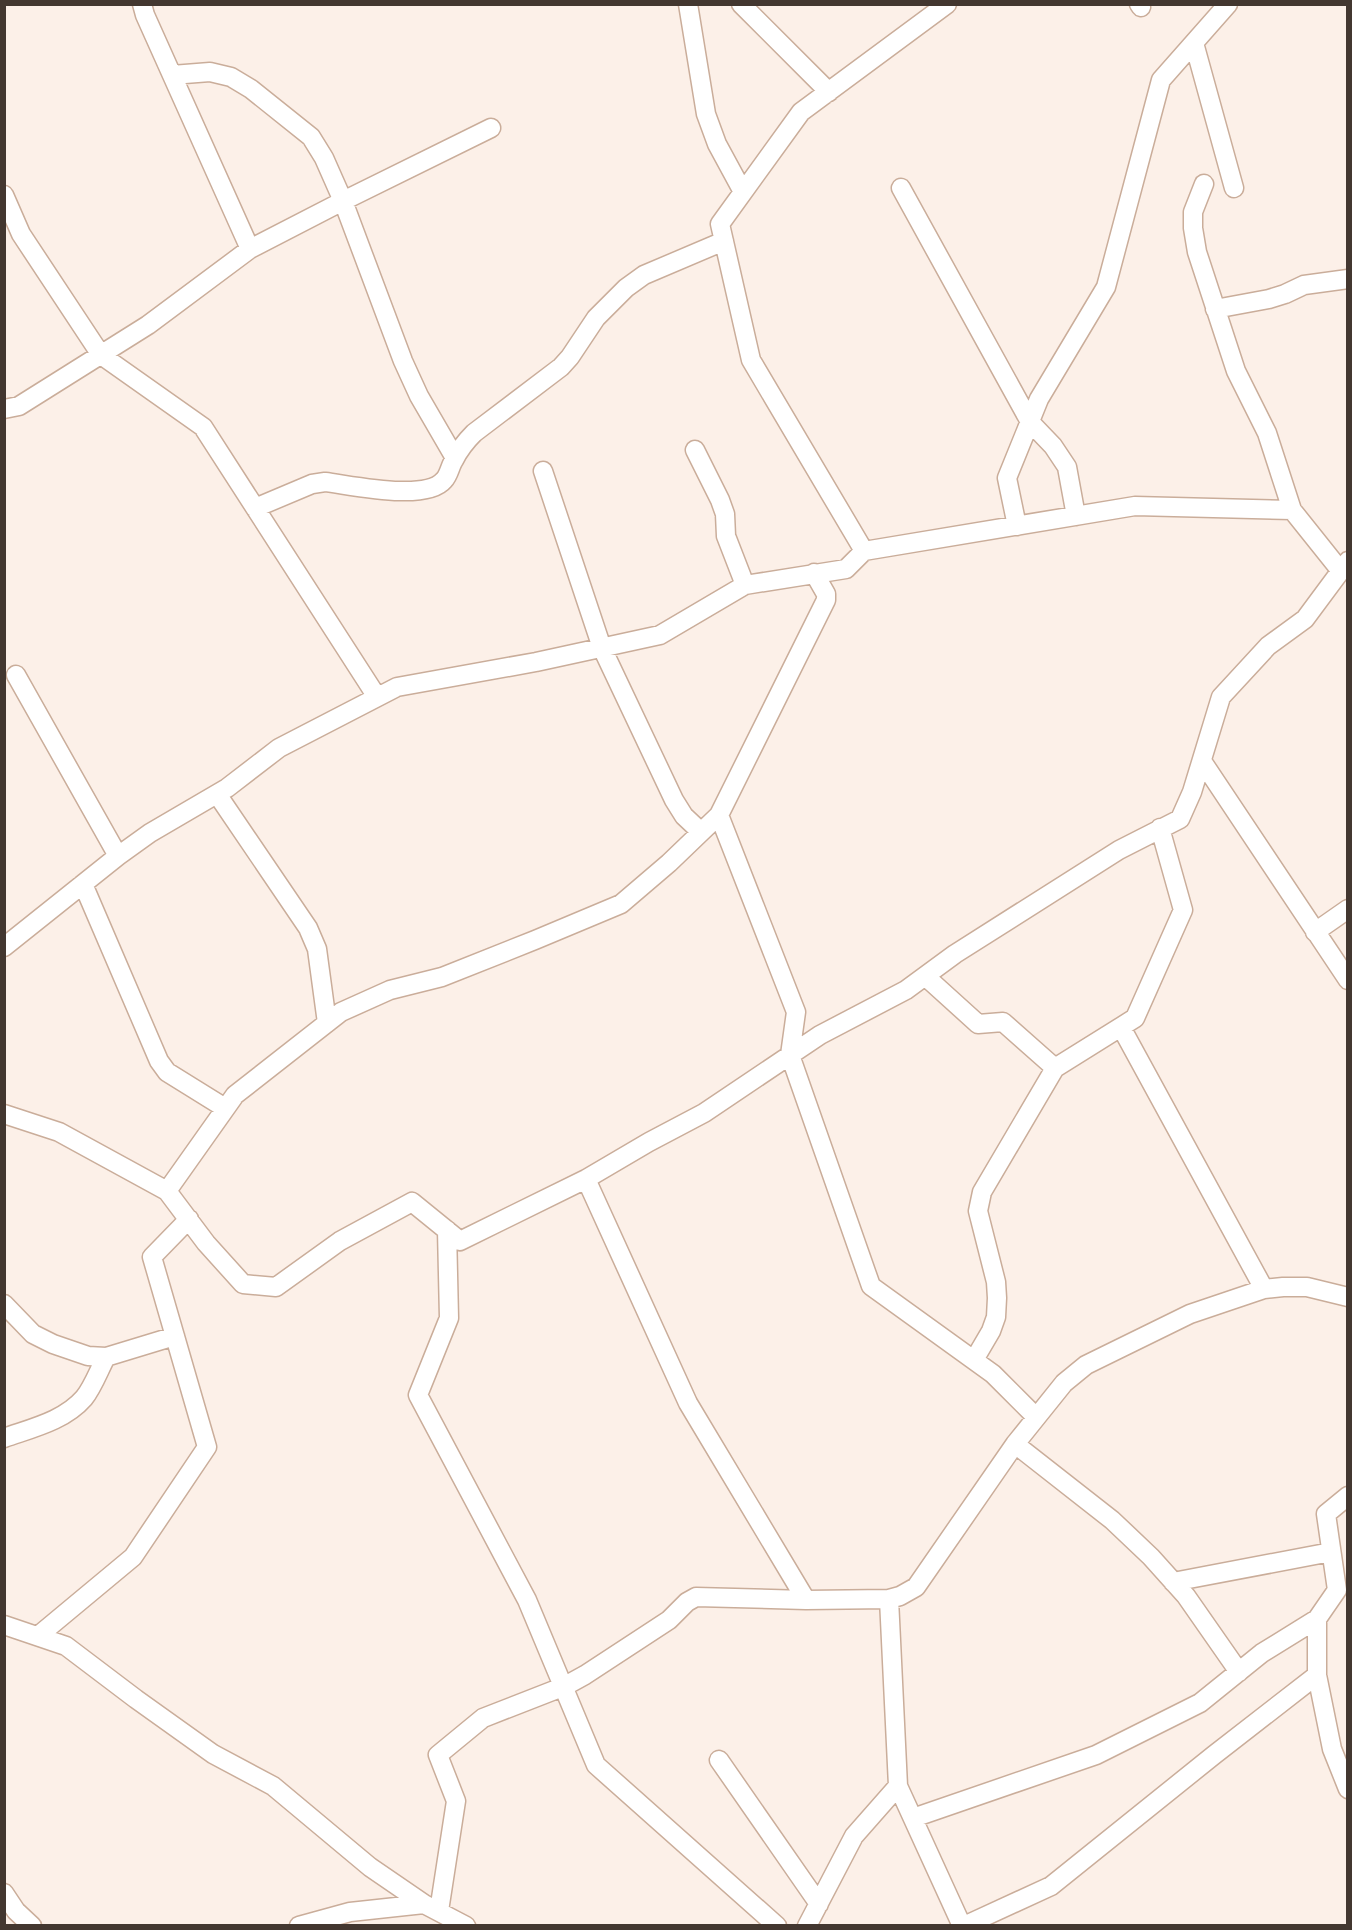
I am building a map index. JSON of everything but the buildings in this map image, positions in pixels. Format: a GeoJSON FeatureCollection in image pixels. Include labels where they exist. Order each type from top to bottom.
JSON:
{"type":"FeatureCollection","features":[{"type":"Feature","properties":{"kind":"street"},"geometry":{"type":"LineString","coordinates":[[142,4],[250,249]]}},
{"type":"Feature","properties":{"kind":"street"},"geometry":{"type":"LineString","coordinates":[[688,4],[706,114],[717,144],[743,192]]}},
{"type":"Feature","properties":{"kind":"street"},"geometry":{"type":"LineString","coordinates":[[741,4],[829,92]]}},
{"type":"Feature","properties":{"kind":"street"},"geometry":{"type":"LineString","coordinates":[[864,551],[751,360],[720,224],[801,112],[947,4]]}},
{"type":"Feature","properties":{"kind":"street"},"geometry":{"type":"LineString","coordinates":[[1017,526],[1007,478],[1039,399],[1106,287],[1161,80],[1228,4]]}},
{"type":"Feature","properties":{"kind":"street"},"geometry":{"type":"LineString","coordinates":[[1194,43],[1234,188]]}},
{"type":"Feature","properties":{"kind":"street"},"geometry":{"type":"LineString","coordinates":[[172,75],[210,72],[231,76],[311,137],[324,158],[343,201],[403,361],[419,396],[454,458]]}},
{"type":"Feature","properties":{"kind":"street"},"geometry":{"type":"LineString","coordinates":[[4,410],[19,406],[148,325],[250,249],[491,128]]}},
{"type":"Feature","properties":{"kind":"street"},"geometry":{"type":"LineString","coordinates":[[4,1114],[59,1132],[166,1191],[243,1284],[276,1287],[340,1241],[412,1202],[460,1241],[586,1179],[704,1113],[820,1035],[906,990],[955,954],[1062,885],[1119,850],[1180,819],[1192,792],[1221,697],[1268,646],[1305,619],[1344,565],[1292,510],[1267,433],[1236,371],[1197,252],[1193,212],[1204,184]]}},
{"type":"Feature","properties":{"kind":"street"},"geometry":{"type":"LineString","coordinates":[[902,188],[1030,422],[1053,446],[1067,467],[1076,516]]}},
{"type":"Feature","properties":{"kind":"street"},"geometry":{"type":"LineString","coordinates":[[4,195],[21,234],[100,355],[203,427],[377,697]]}},
{"type":"Feature","properties":{"kind":"street"},"geometry":{"type":"LineString","coordinates":[[255,508],[312,484],[325,482],[410,492],[428,490],[439,485],[446,478],[454,458],[465,442],[561,368],[596,318],[626,288],[644,275],[724,241]]}},
{"type":"Feature","properties":{"kind":"street"},"geometry":{"type":"LineString","coordinates":[[1215,309],[1269,299],[1304,285],[1347,279]]}},
{"type":"Feature","properties":{"kind":"street"},"geometry":{"type":"LineString","coordinates":[[695,450],[720,500],[725,514],[726,536],[745,585]]}},
{"type":"Feature","properties":{"kind":"street"},"geometry":{"type":"LineString","coordinates":[[543,471],[602,648],[674,800],[684,816],[701,832]]}},
{"type":"Feature","properties":{"kind":"street"},"geometry":{"type":"LineString","coordinates":[[4,947],[150,833],[217,794],[279,748],[397,687],[536,662],[660,635],[745,585],[846,569],[864,551],[1135,506],[1292,510]]}},
{"type":"Feature","properties":{"kind":"street"},"geometry":{"type":"LineString","coordinates":[[166,1191],[235,1095],[341,1012],[390,990],[442,977],[621,904],[719,815],[826,600],[826,594],[814,573]]}},
{"type":"Feature","properties":{"kind":"street"},"geometry":{"type":"LineString","coordinates":[[16,675],[118,856]]}},
{"type":"Feature","properties":{"kind":"street"},"geometry":{"type":"LineString","coordinates":[[1202,761],[1347,980]]}},
{"type":"Feature","properties":{"kind":"street"},"geometry":{"type":"LineString","coordinates":[[217,794],[308,928],[317,949],[327,1023]]}},
{"type":"Feature","properties":{"kind":"street"},"geometry":{"type":"LineString","coordinates":[[719,815],[796,1012],[790,1055],[871,1286],[993,1374],[1036,1417]]}},
{"type":"Feature","properties":{"kind":"street"},"geometry":{"type":"LineString","coordinates":[[974,1360],[992,1330],[996,1317],[997,1298],[996,1282],[978,1211],[982,1192],[1055,1068],[1135,1018],[1183,910],[1160,828]]}},
{"type":"Feature","properties":{"kind":"street"},"geometry":{"type":"LineString","coordinates":[[83,884],[159,1060],[167,1072],[225,1108]]}},
{"type":"Feature","properties":{"kind":"street"},"geometry":{"type":"LineString","coordinates":[[1315,932],[1347,909]]}},
{"type":"Feature","properties":{"kind":"street"},"geometry":{"type":"LineString","coordinates":[[925,976],[978,1024],[1003,1022],[1055,1068]]}},
{"type":"Feature","properties":{"kind":"street"},"geometry":{"type":"LineString","coordinates":[[1121,1027],[1264,1289]]}},
{"type":"Feature","properties":{"kind":"street"},"geometry":{"type":"LineString","coordinates":[[586,1179],[688,1403],[806,1600]]}},
{"type":"Feature","properties":{"kind":"street"},"geometry":{"type":"LineString","coordinates":[[38,1636],[133,1557],[207,1446],[152,1257],[189,1219]]}},
{"type":"Feature","properties":{"kind":"street"},"geometry":{"type":"LineString","coordinates":[[447,1230],[449,1318],[418,1395],[527,1600],[596,1766],[777,1926]]}},
{"type":"Feature","properties":{"kind":"street"},"geometry":{"type":"LineString","coordinates":[[432,1907],[456,1801],[438,1755],[483,1718],[564,1686],[585,1675],[669,1620],[687,1602],[696,1598],[806,1600],[890,1599],[900,1596],[916,1587],[1015,1444],[1064,1383],[1086,1365],[1190,1314],[1264,1289],[1307,1287],[1347,1297]]}},
{"type":"Feature","properties":{"kind":"street"},"geometry":{"type":"LineString","coordinates":[[4,1304],[33,1334],[53,1344],[88,1356],[106,1356],[175,1336]]}},
{"type":"Feature","properties":{"kind":"street"},"geometry":{"type":"LineString","coordinates":[[4,1438],[51,1421],[71,1410],[85,1397],[106,1356]]}},
{"type":"Feature","properties":{"kind":"street"},"geometry":{"type":"LineString","coordinates":[[1015,1444],[1112,1520],[1151,1557],[1186,1596],[1239,1672]]}},
{"type":"Feature","properties":{"kind":"street"},"geometry":{"type":"LineString","coordinates":[[913,1818],[1095,1755],[1200,1703],[1262,1653],[1317,1619],[1342,1587],[1331,1552],[1326,1514],[1347,1496]]}},
{"type":"Feature","properties":{"kind":"street"},"geometry":{"type":"LineString","coordinates":[[1173,1582],[1331,1552]]}},
{"type":"Feature","properties":{"kind":"street"},"geometry":{"type":"LineString","coordinates":[[890,1599],[898,1786],[963,1926],[1051,1886],[1317,1675]]}},
{"type":"Feature","properties":{"kind":"street"},"geometry":{"type":"LineString","coordinates":[[1317,1619],[1317,1675],[1332,1749],[1347,1789]]}},
{"type":"Feature","properties":{"kind":"street"},"geometry":{"type":"LineString","coordinates":[[4,1625],[66,1646],[213,1754],[273,1786],[370,1867],[466,1926]]}},
{"type":"Feature","properties":{"kind":"street"},"geometry":{"type":"LineString","coordinates":[[719,1761],[819,1904]]}},
{"type":"Feature","properties":{"kind":"street"},"geometry":{"type":"LineString","coordinates":[[807,1926],[854,1836],[898,1786]]}},
{"type":"Feature","properties":{"kind":"street"},"geometry":{"type":"LineString","coordinates":[[4,1893],[16,1911],[32,1926]]}},
{"type":"Feature","properties":{"kind":"street"},"geometry":{"type":"LineString","coordinates":[[299,1926],[350,1912],[432,1907]]}}]}
